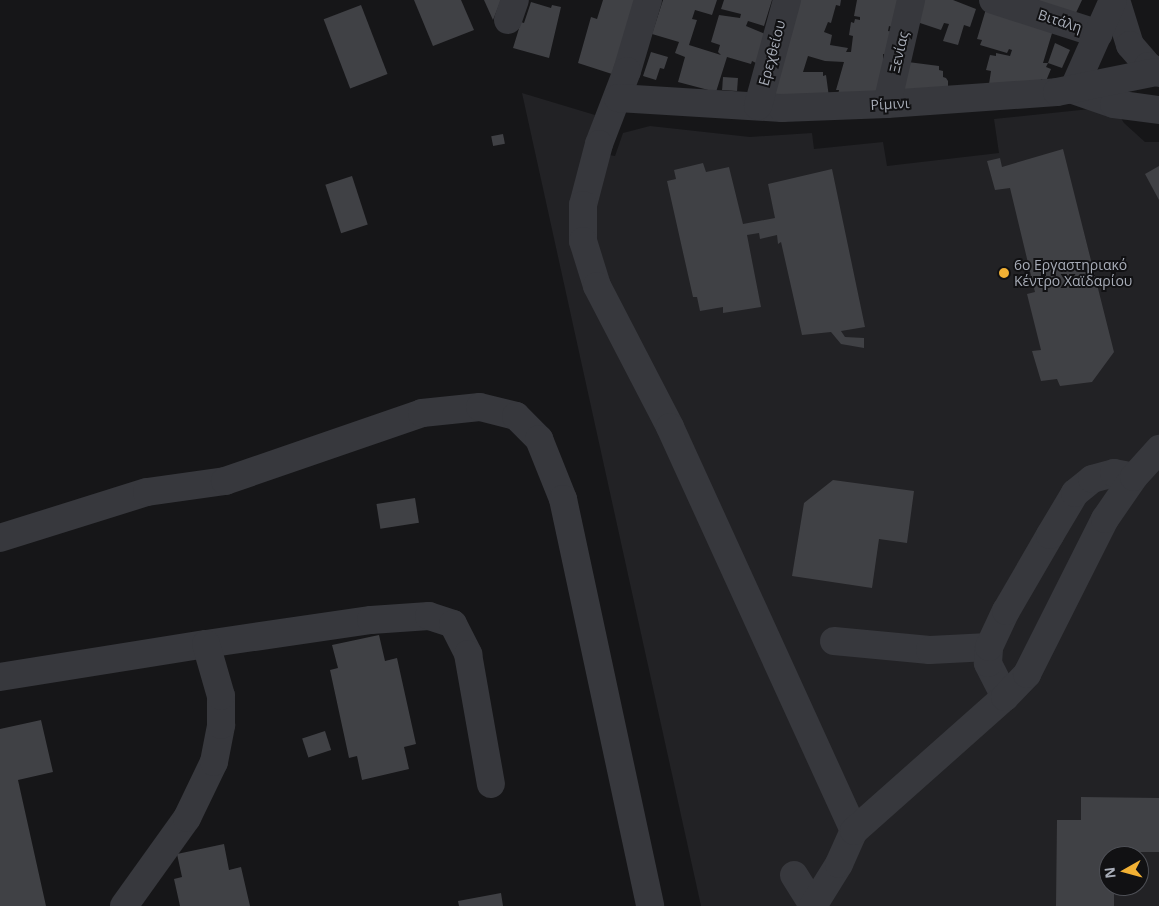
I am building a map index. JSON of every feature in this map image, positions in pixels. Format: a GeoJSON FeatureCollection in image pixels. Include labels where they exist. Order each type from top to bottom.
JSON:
{"type":"FeatureCollection","features":[{"type":"Feature","properties":{"kind":"street"},"geometry":{"type":"LineString","coordinates":[[648,0],[618,98],[599,144],[584,205],[583,241],[597,286],[670,427],[854,831]]}},
{"type":"Feature","properties":{"kind":"street","name":"Ερεχθείου"},"geometry":{"type":"LineString","coordinates":[[758,106],[787,0]]}},
{"type":"Feature","properties":{"kind":"street","name":"Ξενίας"},"geometry":{"type":"LineString","coordinates":[[887,104],[911,0]]}},
{"type":"Feature","properties":{"kind":"street","name":"Βιτάλη"},"geometry":{"type":"LineString","coordinates":[[993,0],[1099,34]]}},
{"type":"Feature","properties":{"kind":"street"},"geometry":{"type":"LineString","coordinates":[[1073,90],[1114,0]]}},
{"type":"Feature","properties":{"kind":"street"},"geometry":{"type":"LineString","coordinates":[[1114,0],[1130,45],[1158,72]]}},
{"type":"Feature","properties":{"kind":"street"},"geometry":{"type":"LineString","coordinates":[[1073,90],[1158,72]]}},
{"type":"Feature","properties":{"kind":"street","name":"Ρίμινι"},"geometry":{"type":"LineString","coordinates":[[618,98],[782,108],[887,104],[1073,90],[1114,104],[1159,110]]}},
{"type":"Feature","properties":{"kind":"street"},"geometry":{"type":"LineString","coordinates":[[0,538],[147,492],[226,481],[422,413],[480,407],[516,416],[539,439],[563,499],[650,906]]}},
{"type":"Feature","properties":{"kind":"street"},"geometry":{"type":"LineString","coordinates":[[794,875],[813,905],[839,864],[854,831],[1005,697],[1027,674],[1105,519],[1134,477],[1159,449]]}},
{"type":"Feature","properties":{"kind":"street"},"geometry":{"type":"LineString","coordinates":[[1005,697],[988,664],[989,647],[1006,611],[1075,493],[1092,479],[1114,473],[1134,477]]}},
{"type":"Feature","properties":{"kind":"street"},"geometry":{"type":"LineString","coordinates":[[0,677],[370,620],[429,616],[453,624],[468,654],[491,784]]}},
{"type":"Feature","properties":{"kind":"street"},"geometry":{"type":"LineString","coordinates":[[834,641],[930,650],[989,647]]}},
{"type":"Feature","properties":{"kind":"street"},"geometry":{"type":"LineString","coordinates":[[124,906],[187,818],[214,762],[221,724],[221,696],[206,644]]}},
{"type":"Feature","properties":{"kind":"shaded area"},"geometry":{"type":"Polygon","coordinates":[[[522,93],[595,115],[585,151],[615,156],[623,133],[650,126],[750,137],[812,133],[814,149],[883,142],[887,166],[999,153],[994,119],[1090,109],[1119,115],[1124,123],[1145,142],[1159,142],[1159,906],[701,906],[522,93]]]}},
{"type":"Feature","properties":{"kind":"building"},"geometry":{"type":"Polygon","coordinates":[[[414,0],[461,0],[474,30],[433,46],[414,0]]]}},
{"type":"Feature","properties":{"kind":"building"},"geometry":{"type":"Polygon","coordinates":[[[484,0],[501,0],[493,20],[484,0]]]}},
{"type":"Feature","properties":{"kind":"building"},"geometry":{"type":"Polygon","coordinates":[[[603,0],[642,0],[612,74],[578,63],[591,17],[597,19],[603,0]]]}},
{"type":"Feature","properties":{"kind":"building"},"geometry":{"type":"Polygon","coordinates":[[[663,0],[717,0],[712,15],[695,10],[692,19],[697,20],[689,45],[721,55],[718,52],[720,45],[711,42],[719,15],[740,18],[741,14],[721,9],[724,0],[772,0],[764,26],[748,21],[746,26],[765,34],[756,63],[752,61],[751,64],[727,57],[716,92],[678,82],[685,57],[675,53],[679,42],[652,34],[663,0]]]}},
{"type":"Feature","properties":{"kind":"building"},"geometry":{"type":"Polygon","coordinates":[[[795,0],[841,0],[840,6],[836,5],[831,23],[828,22],[824,32],[832,35],[830,45],[848,48],[846,52],[851,52],[853,36],[849,35],[851,22],[854,23],[855,19],[860,20],[860,17],[854,16],[857,0],[901,0],[895,28],[889,26],[888,31],[894,32],[889,55],[883,54],[883,60],[887,61],[876,93],[838,95],[839,90],[836,90],[844,62],[825,61],[808,56],[803,72],[823,72],[823,76],[826,75],[829,97],[775,95],[795,0]]]}},
{"type":"Feature","properties":{"kind":"building"},"geometry":{"type":"Polygon","coordinates":[[[924,0],[953,0],[976,9],[970,27],[964,25],[958,45],[943,41],[949,24],[944,23],[941,30],[917,22],[924,0]]]}},
{"type":"Feature","properties":{"kind":"building"},"geometry":{"type":"Polygon","coordinates":[[[1035,0],[1082,0],[1075,15],[1035,0]]]}},
{"type":"Feature","properties":{"kind":"building"},"geometry":{"type":"Polygon","coordinates":[[[531,2],[551,8],[552,5],[561,7],[549,58],[513,48],[521,22],[524,23],[531,2]]]}},
{"type":"Feature","properties":{"kind":"building"},"geometry":{"type":"Polygon","coordinates":[[[361,5],[388,74],[350,88],[324,19],[361,5]]]}},
{"type":"Feature","properties":{"kind":"building"},"geometry":{"type":"Polygon","coordinates":[[[986,9],[1053,30],[1043,63],[1048,63],[1046,67],[1051,69],[1046,81],[1041,79],[1040,84],[989,84],[991,71],[986,70],[990,55],[996,56],[996,53],[1010,56],[1012,50],[1009,49],[1007,53],[980,45],[982,40],[977,39],[986,9]]]}},
{"type":"Feature","properties":{"kind":"building"},"geometry":{"type":"Polygon","coordinates":[[[1055,43],[1070,50],[1062,68],[1048,63],[1055,43]]]}},
{"type":"Feature","properties":{"kind":"building"},"geometry":{"type":"Polygon","coordinates":[[[651,52],[668,57],[664,69],[660,68],[656,80],[643,76],[651,52]]]}},
{"type":"Feature","properties":{"kind":"building"},"geometry":{"type":"Polygon","coordinates":[[[908,62],[939,66],[939,70],[943,71],[943,77],[948,81],[948,87],[902,93],[908,62]]]}},
{"type":"Feature","properties":{"kind":"building"},"geometry":{"type":"Polygon","coordinates":[[[723,77],[738,78],[737,91],[722,90],[723,77]]]}},
{"type":"Feature","properties":{"kind":"building"},"geometry":{"type":"Polygon","coordinates":[[[503,134],[505,144],[493,146],[491,136],[503,134]]]}},
{"type":"Feature","properties":{"kind":"building"},"geometry":{"type":"Polygon","coordinates":[[[1063,149],[1114,352],[1092,382],[1060,386],[1057,379],[1041,381],[1032,351],[1041,350],[1027,294],[1035,292],[1010,188],[995,190],[987,161],[1000,158],[1002,167],[1063,149]]]}},
{"type":"Feature","properties":{"kind":"building"},"geometry":{"type":"Polygon","coordinates":[[[703,163],[706,172],[729,167],[743,224],[775,218],[768,184],[832,169],[865,327],[841,331],[845,337],[864,338],[864,348],[841,344],[831,332],[802,335],[781,242],[778,244],[777,235],[760,239],[759,233],[747,235],[761,307],[723,313],[723,307],[700,311],[697,297],[693,297],[667,181],[676,179],[674,170],[703,163]]]}},
{"type":"Feature","properties":{"kind":"building"},"geometry":{"type":"Polygon","coordinates":[[[1159,166],[1159,200],[1145,174],[1159,166]]]}},
{"type":"Feature","properties":{"kind":"building"},"geometry":{"type":"Polygon","coordinates":[[[352,176],[368,225],[341,233],[325,185],[352,176]]]}},
{"type":"Feature","properties":{"kind":"building"},"geometry":{"type":"Polygon","coordinates":[[[833,480],[914,491],[907,543],[879,539],[872,588],[792,576],[804,503],[833,480]]]}},
{"type":"Feature","properties":{"kind":"building"},"geometry":{"type":"Polygon","coordinates":[[[415,498],[419,523],[380,529],[376,504],[415,498]]]}},
{"type":"Feature","properties":{"kind":"building"},"geometry":{"type":"Polygon","coordinates":[[[379,635],[385,661],[397,658],[416,744],[404,747],[409,769],[362,780],[357,756],[349,758],[330,670],[338,668],[332,645],[379,635]]]}},
{"type":"Feature","properties":{"kind":"building"},"geometry":{"type":"Polygon","coordinates":[[[41,720],[53,772],[18,780],[46,906],[0,906],[0,729],[41,720]]]}},
{"type":"Feature","properties":{"kind":"building"},"geometry":{"type":"Polygon","coordinates":[[[325,731],[331,750],[308,757],[302,738],[325,731]]]}},
{"type":"Feature","properties":{"kind":"building"},"geometry":{"type":"Polygon","coordinates":[[[1081,797],[1159,798],[1159,852],[1149,852],[1149,846],[1099,846],[1099,896],[1114,896],[1114,906],[1056,906],[1057,820],[1081,820],[1081,797]]]}},
{"type":"Feature","properties":{"kind":"building"},"geometry":{"type":"Polygon","coordinates":[[[224,844],[229,870],[241,867],[250,906],[180,906],[174,879],[182,877],[177,854],[224,844]]]}},
{"type":"Feature","properties":{"kind":"building"},"geometry":{"type":"Polygon","coordinates":[[[501,893],[503,906],[459,906],[458,901],[501,893]]]}},
{"type":"Feature","properties":{"kind":"place","name":"6ο Εργαστηριακό Κέντρο Χαϊδαρίου"},"geometry":{"type":"Point","coordinates":[1004,273]}}]}
